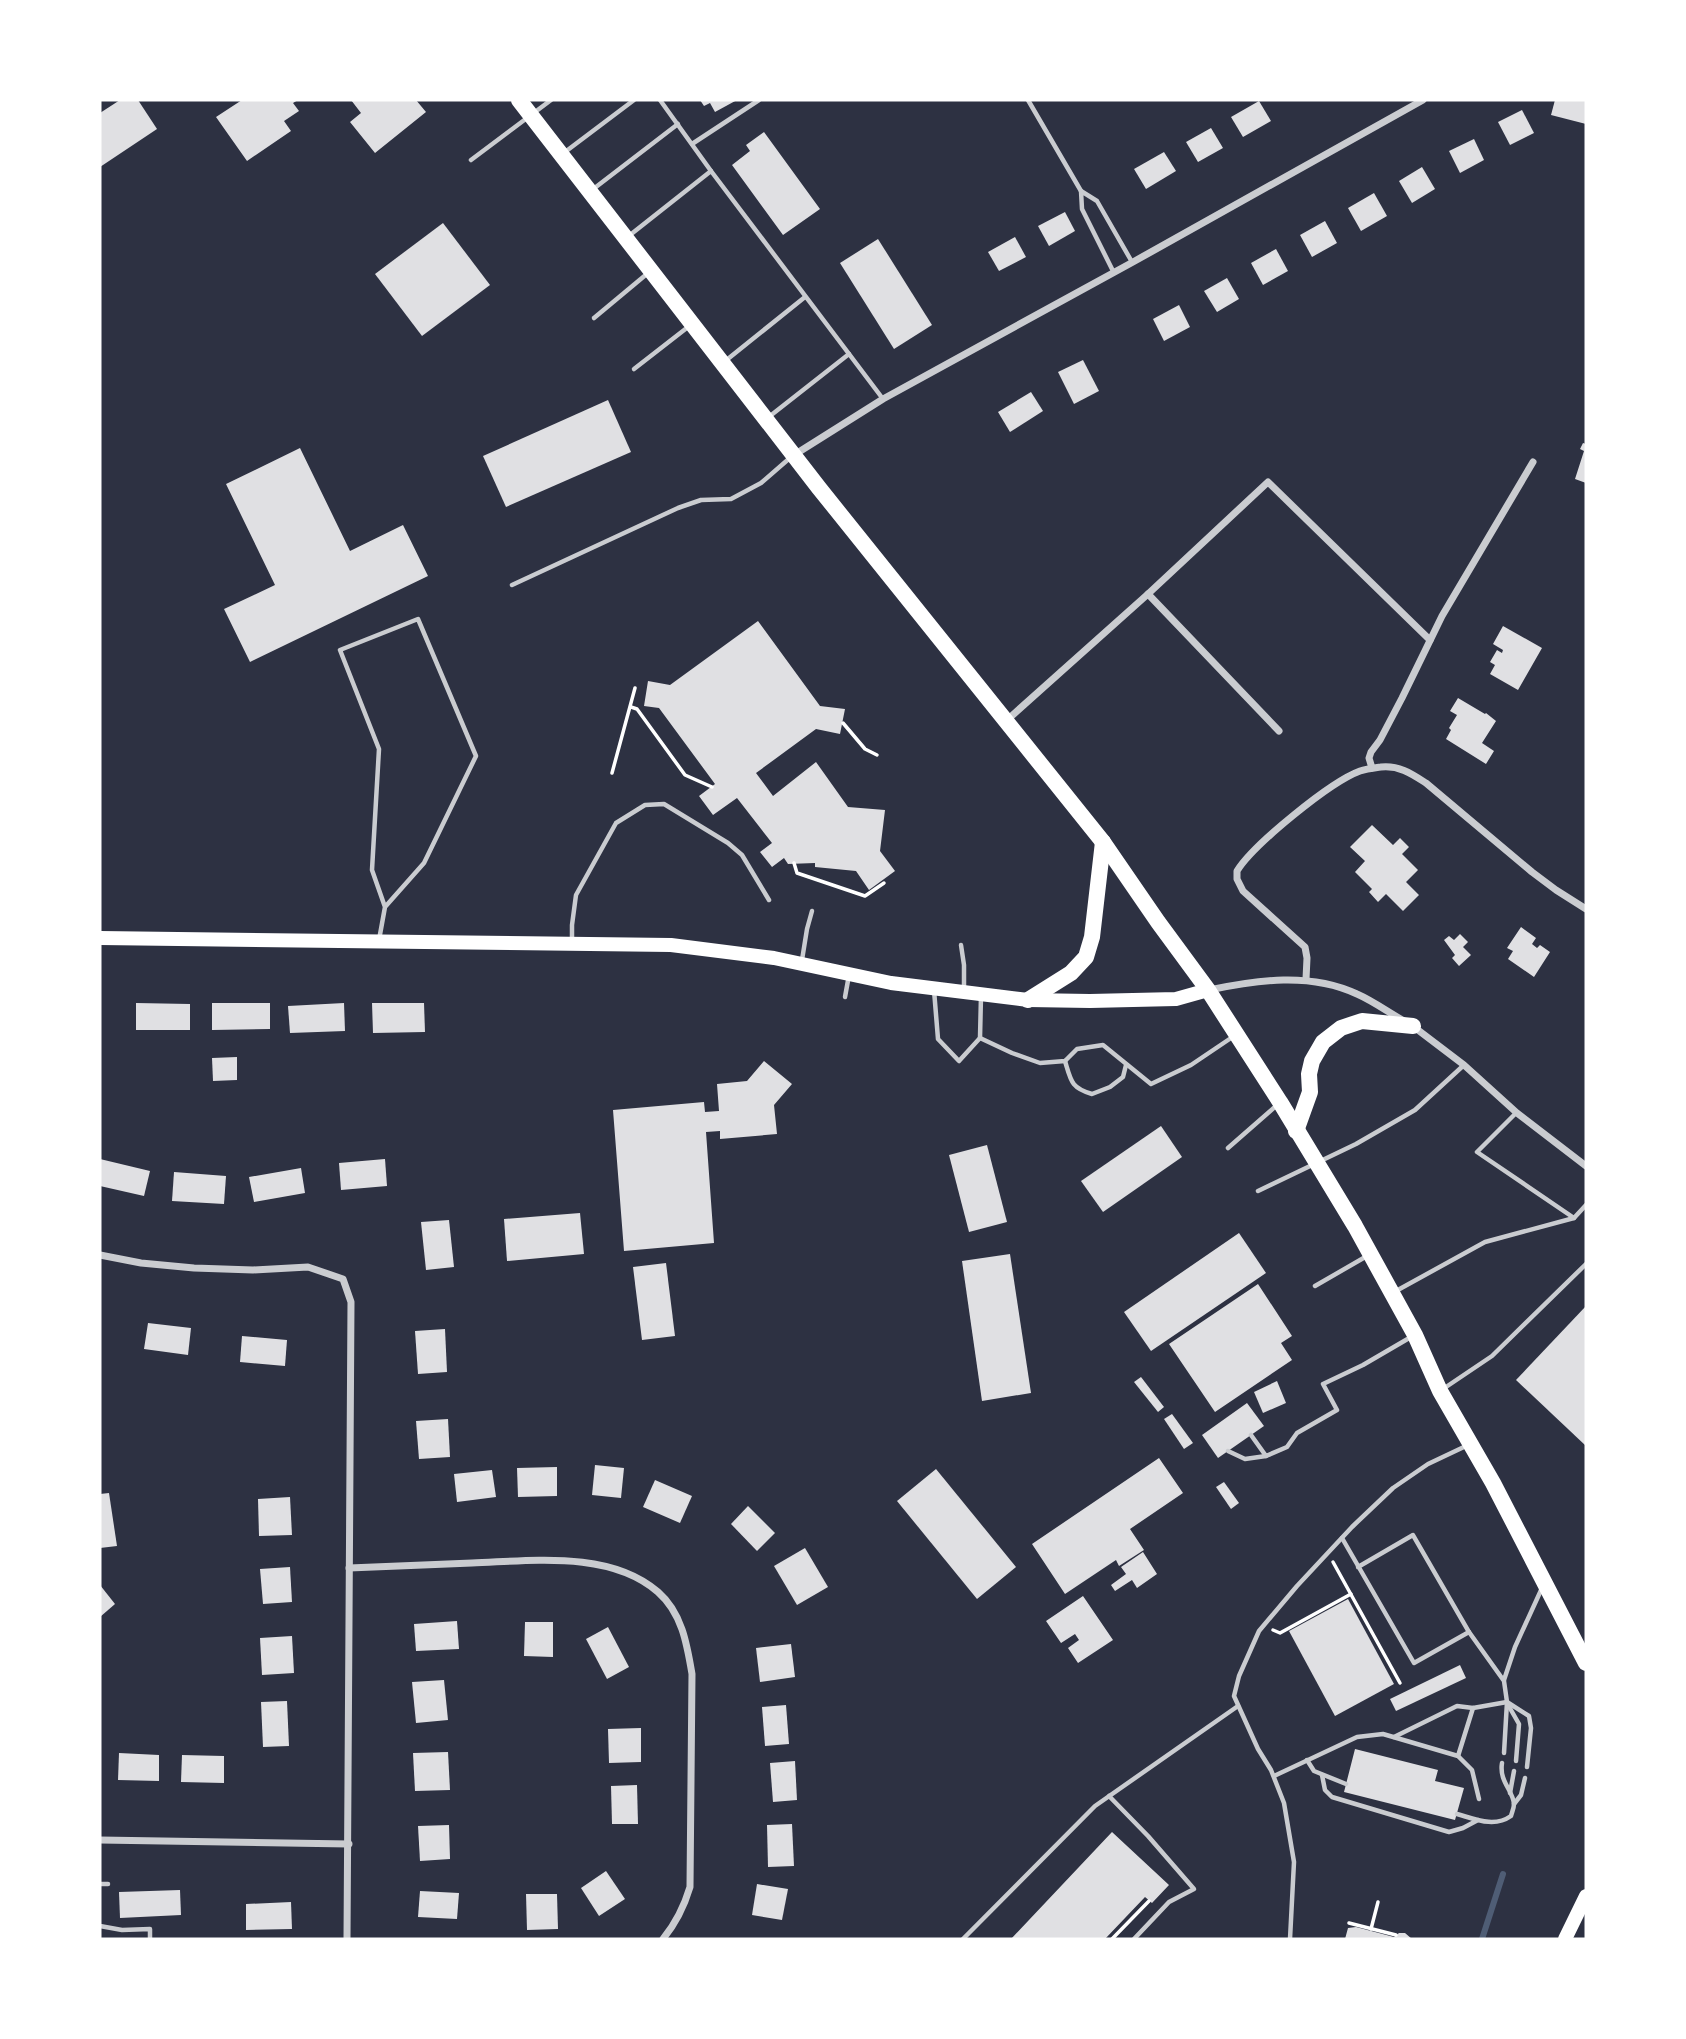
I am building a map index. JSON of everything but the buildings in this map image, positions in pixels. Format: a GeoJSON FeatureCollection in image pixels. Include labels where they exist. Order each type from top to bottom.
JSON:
{"type":"FeatureCollection","features":[{"type":"Feature","properties":{"kind":"highway"},"geometry":{"type":"LineString","coordinates":[[519,100],[794,455],[1103,842],[1208,990],[1280,1102],[1371,1254],[1415,1335],[1440,1391],[1586,1663]]}},
{"type":"Feature","properties":{"kind":"highway"},"geometry":{"type":"LineString","coordinates":[[1028,1000],[1071,973],[1086,957],[1092,937],[1103,842]]}},
{"type":"Feature","properties":{"kind":"highway"},"geometry":{"type":"LineString","coordinates":[[1296,1131],[1310,1092],[1309,1074],[1312,1061],[1323,1042],[1341,1028],[1362,1021],[1413,1026]]}},
{"type":"Feature","properties":{"kind":"main road"},"geometry":{"type":"LineString","coordinates":[[100,938],[671,945],[775,958],[891,983],[1028,1000],[1176,999],[1208,990]]}},
{"type":"Feature","properties":{"kind":"main road"},"geometry":{"type":"LineString","coordinates":[[1566,1936],[1586,1896]]}},
{"type":"Feature","properties":{"kind":"main road"},"geometry":{"type":"LineString","coordinates":[[1566,1936],[1586,1922]]}},
{"type":"Feature","properties":{"kind":"street"},"geometry":{"type":"LineString","coordinates":[[794,455],[883,399],[1423,100]]}},
{"type":"Feature","properties":{"kind":"street"},"geometry":{"type":"LineString","coordinates":[[1372,768],[1369,758],[1371,752],[1402,698],[1450,601],[1534,462]]}},
{"type":"Feature","properties":{"kind":"street"},"geometry":{"type":"LineString","coordinates":[[1006,721],[1268,482],[1430,640]]}},
{"type":"Feature","properties":{"kind":"street"},"geometry":{"type":"LineString","coordinates":[[1148,594],[1279,731]]}},
{"type":"Feature","properties":{"kind":"street"},"geometry":{"type":"LineString","coordinates":[[1306,979],[1305,947],[1243,891],[1237,879],[1237,871],[1256,849],[1307,805],[1342,781],[1372,768],[1400,768],[1426,783],[1532,872],[1586,909]]}},
{"type":"Feature","properties":{"kind":"street"},"geometry":{"type":"LineString","coordinates":[[1208,990],[1242,983],[1306,979],[1356,993],[1413,1026],[1464,1065],[1517,1113],[1586,1166]]}},
{"type":"Feature","properties":{"kind":"street"},"geometry":{"type":"LineString","coordinates":[[100,1255],[141,1263],[194,1268],[253,1270],[308,1267],[343,1279],[351,1302],[347,1939]]}},
{"type":"Feature","properties":{"kind":"street"},"geometry":{"type":"LineString","coordinates":[[349,1568],[560,1559],[598,1565],[633,1575],[659,1593],[677,1615],[686,1639],[692,1674],[690,1887],[681,1913],[663,1939]]}},
{"type":"Feature","properties":{"kind":"street"},"geometry":{"type":"LineString","coordinates":[[100,1840],[349,1844]]}},
{"type":"Feature","properties":{"kind":"lane"},"geometry":{"type":"LineString","coordinates":[[471,160],[551,100]]}},
{"type":"Feature","properties":{"kind":"lane"},"geometry":{"type":"LineString","coordinates":[[563,154],[634,100]]}},
{"type":"Feature","properties":{"kind":"lane"},"geometry":{"type":"LineString","coordinates":[[660,100],[883,399]]}},
{"type":"Feature","properties":{"kind":"lane"},"geometry":{"type":"LineString","coordinates":[[692,144],[759,100]]}},
{"type":"Feature","properties":{"kind":"lane"},"geometry":{"type":"LineString","coordinates":[[1028,100],[1081,191],[1082,209],[1114,273]]}},
{"type":"Feature","properties":{"kind":"lane"},"geometry":{"type":"LineString","coordinates":[[590,192],[678,124]]}},
{"type":"Feature","properties":{"kind":"lane"},"geometry":{"type":"LineString","coordinates":[[626,238],[711,171]]}},
{"type":"Feature","properties":{"kind":"lane"},"geometry":{"type":"LineString","coordinates":[[1081,191],[1097,201],[1133,262]]}},
{"type":"Feature","properties":{"kind":"lane"},"geometry":{"type":"LineString","coordinates":[[594,318],[651,271]]}},
{"type":"Feature","properties":{"kind":"lane"},"geometry":{"type":"LineString","coordinates":[[723,362],[805,297]]}},
{"type":"Feature","properties":{"kind":"lane"},"geometry":{"type":"LineString","coordinates":[[634,369],[692,324]]}},
{"type":"Feature","properties":{"kind":"lane"},"geometry":{"type":"LineString","coordinates":[[766,419],[849,355]]}},
{"type":"Feature","properties":{"kind":"lane"},"geometry":{"type":"LineString","coordinates":[[512,585],[678,508],[701,500],[731,499],[761,483],[794,455]]}},
{"type":"Feature","properties":{"kind":"lane"},"geometry":{"type":"LineString","coordinates":[[379,941],[385,907],[372,870],[379,749],[340,650],[418,619],[477,756],[424,863],[385,907]]}},
{"type":"Feature","properties":{"kind":"lane"},"geometry":{"type":"LineString","coordinates":[[572,943],[576,895],[616,823],[645,806],[664,804],[728,843],[743,855],[769,900]]}},
{"type":"Feature","properties":{"kind":"lane"},"geometry":{"type":"LineString","coordinates":[[802,964],[812,911]]}},
{"type":"Feature","properties":{"kind":"lane"},"geometry":{"type":"LineString","coordinates":[[961,945],[964,993]]}},
{"type":"Feature","properties":{"kind":"lane"},"geometry":{"type":"LineString","coordinates":[[845,997],[849,974]]}},
{"type":"Feature","properties":{"kind":"lane"},"geometry":{"type":"LineString","coordinates":[[933,989],[939,1039],[959,1061],[980,1038],[981,995]]}},
{"type":"Feature","properties":{"kind":"lane"},"geometry":{"type":"LineString","coordinates":[[980,1038],[1040,1063],[1065,1061],[1077,1049],[1103,1045],[1151,1084],[1191,1065],[1237,1033]]}},
{"type":"Feature","properties":{"kind":"lane"},"geometry":{"type":"LineString","coordinates":[[1065,1061],[1071,1082],[1079,1090],[1092,1094],[1110,1087],[1123,1077],[1126,1065]]}},
{"type":"Feature","properties":{"kind":"lane"},"geometry":{"type":"LineString","coordinates":[[1258,1191],[1366,1139],[1415,1110],[1464,1065]]}},
{"type":"Feature","properties":{"kind":"lane"},"geometry":{"type":"LineString","coordinates":[[1228,1148],[1280,1102]]}},
{"type":"Feature","properties":{"kind":"lane"},"geometry":{"type":"LineString","coordinates":[[1517,1113],[1477,1152],[1574,1218]]}},
{"type":"Feature","properties":{"kind":"lane"},"geometry":{"type":"LineString","coordinates":[[1392,1293],[1485,1242],[1574,1218],[1586,1205]]}},
{"type":"Feature","properties":{"kind":"lane"},"geometry":{"type":"LineString","coordinates":[[1315,1286],[1371,1254]]}},
{"type":"Feature","properties":{"kind":"lane"},"geometry":{"type":"LineString","coordinates":[[1440,1391],[1492,1356],[1586,1264]]}},
{"type":"Feature","properties":{"kind":"lane"},"geometry":{"type":"LineString","coordinates":[[1228,1451],[1245,1459],[1266,1456],[1287,1447],[1297,1433],[1337,1410],[1322,1384],[1363,1365],[1415,1335]]}},
{"type":"Feature","properties":{"kind":"lane"},"geometry":{"type":"LineString","coordinates":[[1251,1435],[1266,1456]]}},
{"type":"Feature","properties":{"kind":"lane"},"geometry":{"type":"LineString","coordinates":[[1290,1939],[1294,1862],[1284,1803],[1274,1776],[1234,1696],[1239,1676],[1259,1631],[1342,1538],[1393,1488],[1429,1464],[1470,1444]]}},
{"type":"Feature","properties":{"kind":"lane"},"geometry":{"type":"LineString","coordinates":[[1359,1567],[1413,1535],[1469,1632],[1504,1681]]}},
{"type":"Feature","properties":{"kind":"lane"},"geometry":{"type":"LineString","coordinates":[[1342,1538],[1414,1663],[1469,1632]]}},
{"type":"Feature","properties":{"kind":"lane"},"geometry":{"type":"LineString","coordinates":[[1504,1753],[1507,1702],[1504,1681],[1515,1647],[1544,1583]]}},
{"type":"Feature","properties":{"kind":"lane"},"geometry":{"type":"LineString","coordinates":[[1507,1702],[1519,1724],[1516,1761]]}},
{"type":"Feature","properties":{"kind":"lane"},"geometry":{"type":"LineString","coordinates":[[1393,1737],[1457,1706],[1473,1708],[1507,1702],[1529,1716],[1531,1728],[1527,1767]]}},
{"type":"Feature","properties":{"kind":"lane"},"geometry":{"type":"LineString","coordinates":[[963,1939],[1095,1806],[1238,1706]]}},
{"type":"Feature","properties":{"kind":"lane"},"geometry":{"type":"LineString","coordinates":[[1458,1756],[1473,1708]]}},
{"type":"Feature","properties":{"kind":"lane"},"geometry":{"type":"LineString","coordinates":[[1274,1776],[1357,1737],[1383,1734],[1458,1756],[1472,1770],[1479,1799]]}},
{"type":"Feature","properties":{"kind":"lane"},"geometry":{"type":"LineString","coordinates":[[1307,1760],[1314,1772],[1346,1784]]}},
{"type":"Feature","properties":{"kind":"lane"},"geometry":{"type":"LineString","coordinates":[[1502,1763],[1504,1784],[1514,1804]]}},
{"type":"Feature","properties":{"kind":"lane"},"geometry":{"type":"LineString","coordinates":[[1510,1794],[1514,1771]]}},
{"type":"Feature","properties":{"kind":"lane"},"geometry":{"type":"LineString","coordinates":[[1322,1775],[1325,1790],[1332,1797],[1449,1832],[1478,1820]]}},
{"type":"Feature","properties":{"kind":"lane"},"geometry":{"type":"LineString","coordinates":[[1457,1814],[1493,1823],[1502,1822],[1510,1816],[1521,1795],[1525,1778]]}},
{"type":"Feature","properties":{"kind":"lane"},"geometry":{"type":"LineString","coordinates":[[1109,1796],[1194,1889],[1169,1902],[1134,1939]]}},
{"type":"Feature","properties":{"kind":"lane"},"geometry":{"type":"LineString","coordinates":[[100,1884],[108,1884]]}},
{"type":"Feature","properties":{"kind":"lane"},"geometry":{"type":"LineString","coordinates":[[100,1926],[122,1930],[150,1929],[150,1939]]}},
{"type":"Feature","properties":{"kind":"path"},"geometry":{"type":"LineString","coordinates":[[612,774],[635,688]]}},
{"type":"Feature","properties":{"kind":"path"},"geometry":{"type":"LineString","coordinates":[[631,707],[638,709],[685,775],[712,786]]}},
{"type":"Feature","properties":{"kind":"path"},"geometry":{"type":"LineString","coordinates":[[843,723],[865,748],[877,755]]}},
{"type":"Feature","properties":{"kind":"path"},"geometry":{"type":"LineString","coordinates":[[794,863],[797,873],[865,895],[884,883]]}},
{"type":"Feature","properties":{"kind":"path"},"geometry":{"type":"LineString","coordinates":[[1328,1553],[1400,1683]]}},
{"type":"Feature","properties":{"kind":"path"},"geometry":{"type":"LineString","coordinates":[[1264,1626],[1280,1633],[1351,1594]]}},
{"type":"Feature","properties":{"kind":"path"},"geometry":{"type":"LineString","coordinates":[[1112,1939],[1149,1901]]}},
{"type":"Feature","properties":{"kind":"path"},"geometry":{"type":"LineString","coordinates":[[1371,1929],[1378,1902]]}},
{"type":"Feature","properties":{"kind":"path"},"geometry":{"type":"LineString","coordinates":[[1349,1923],[1396,1935]]}},
{"type":"Feature","properties":{"kind":"waterway"},"geometry":{"type":"LineString","coordinates":[[1482,1939],[1503,1874]]}}]}
